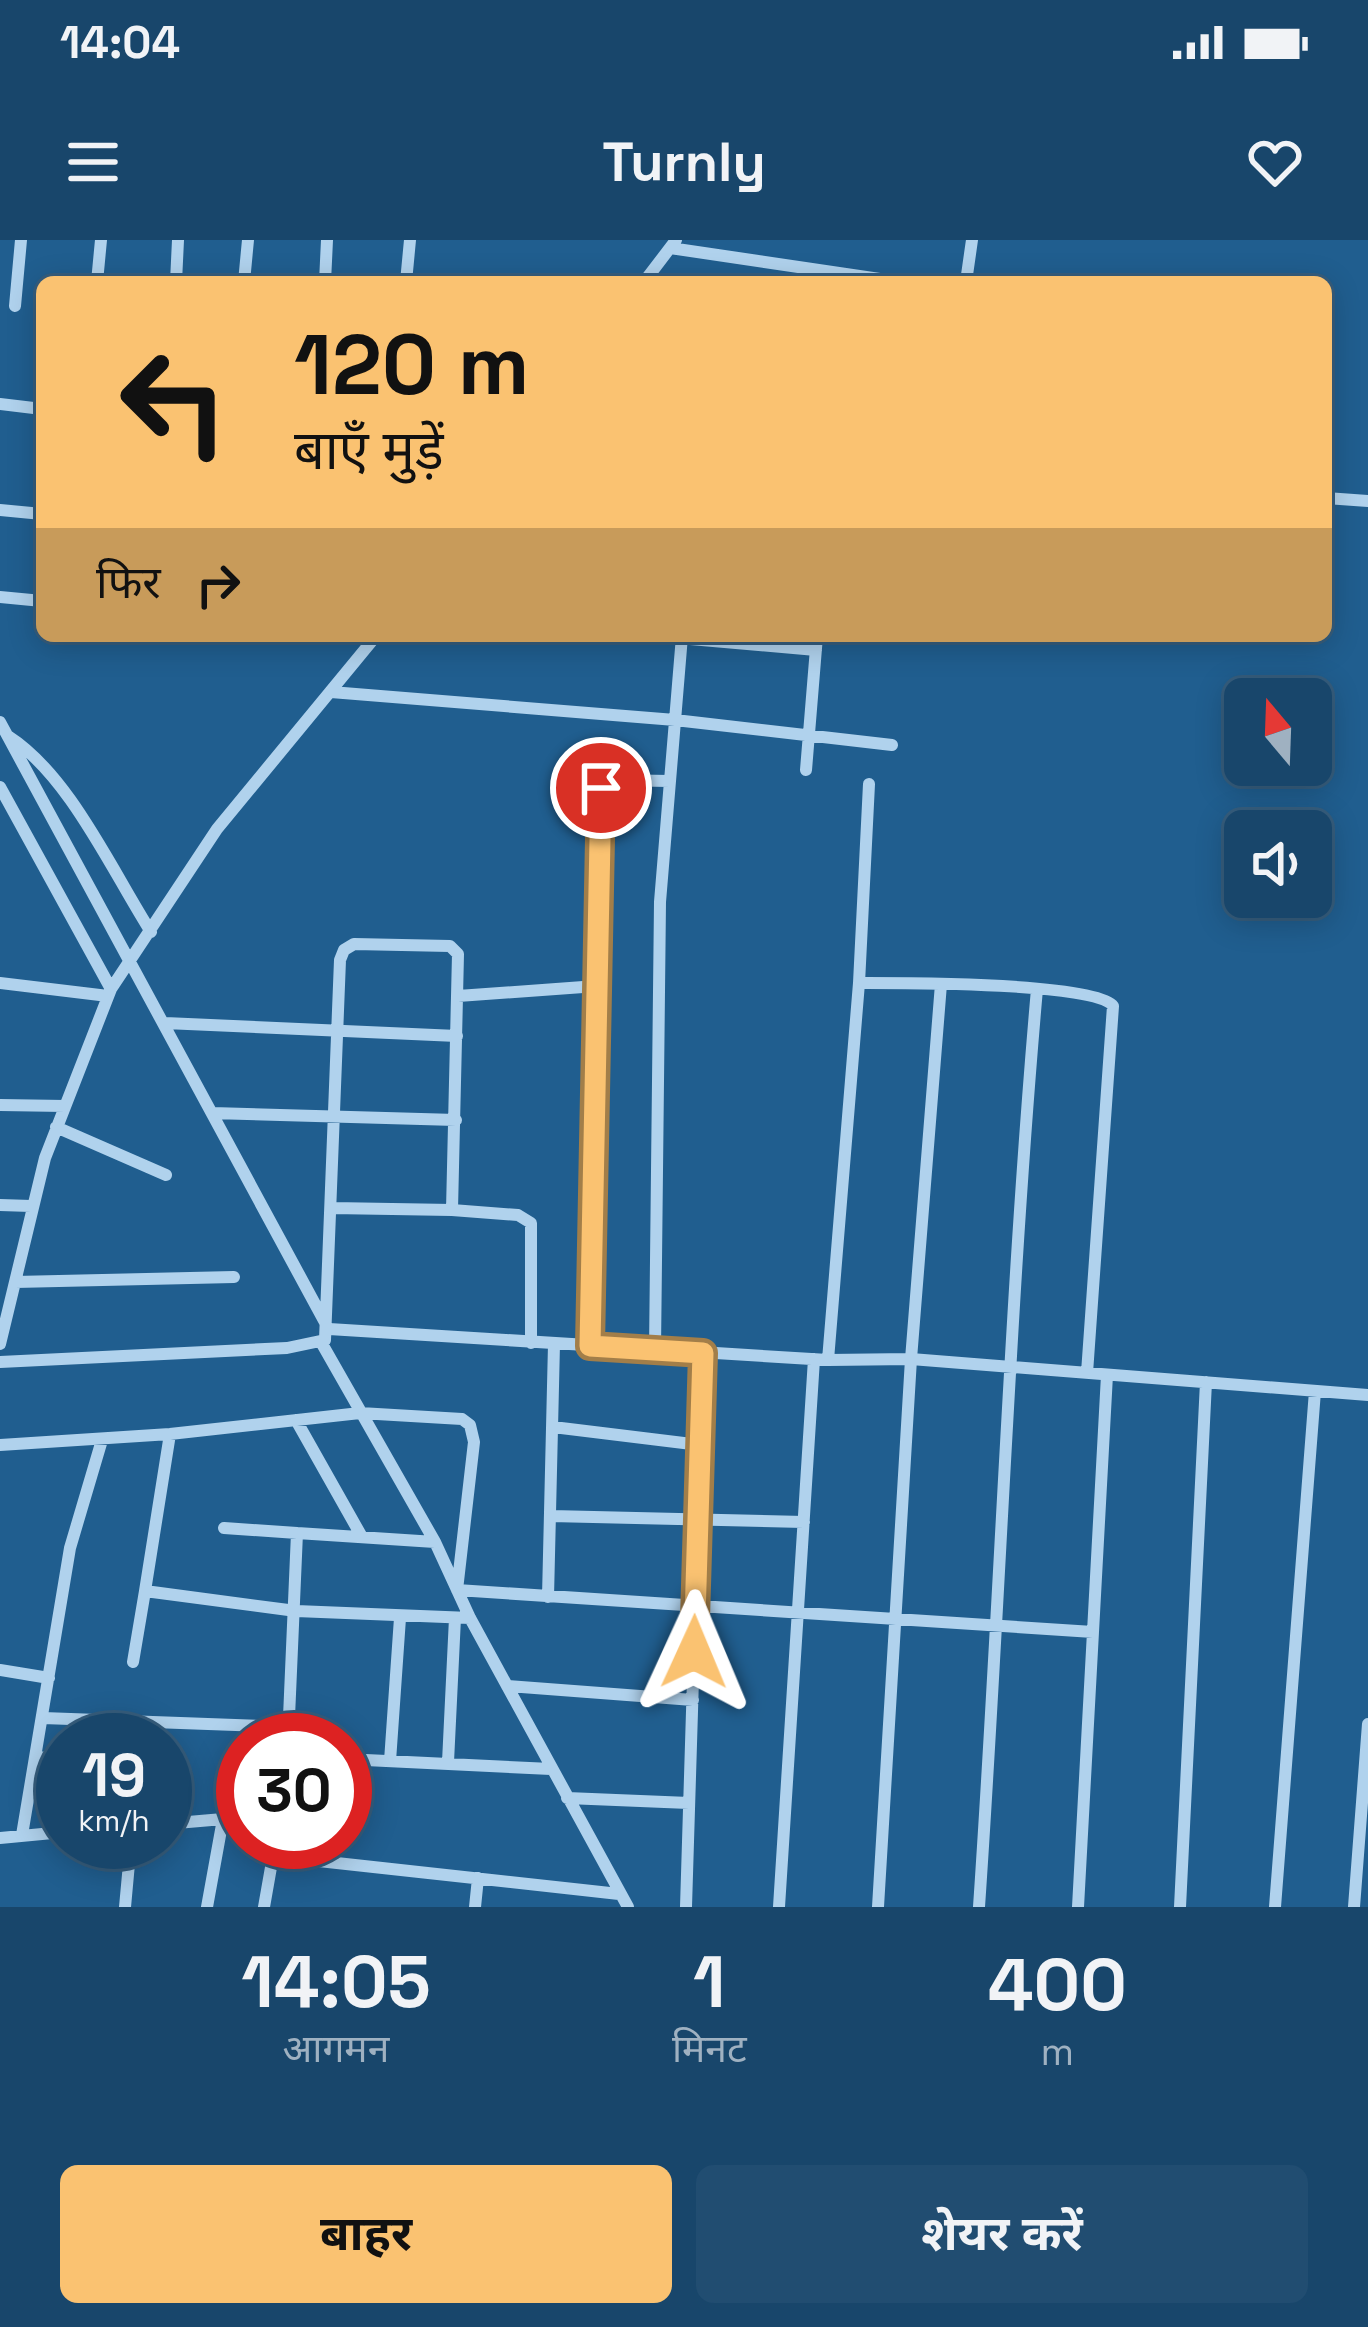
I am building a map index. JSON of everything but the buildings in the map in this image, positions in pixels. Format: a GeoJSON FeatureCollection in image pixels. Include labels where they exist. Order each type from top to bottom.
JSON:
{"type":"FeatureCollection","features":[{"type":"Feature","properties":{"kind":"street"},"geometry":{"type":"LineString","coordinates":[[16,306],[21,240]]}},
{"type":"Feature","properties":{"kind":"street"},"geometry":{"type":"LineString","coordinates":[[98,276],[100,240]]}},
{"type":"Feature","properties":{"kind":"street"},"geometry":{"type":"LineString","coordinates":[[176,276],[178,240]]}},
{"type":"Feature","properties":{"kind":"street"},"geometry":{"type":"LineString","coordinates":[[245,276],[248,240]]}},
{"type":"Feature","properties":{"kind":"street"},"geometry":{"type":"LineString","coordinates":[[325,276],[327,240]]}},
{"type":"Feature","properties":{"kind":"street"},"geometry":{"type":"LineString","coordinates":[[407,276],[410,240]]}},
{"type":"Feature","properties":{"kind":"street"},"geometry":{"type":"LineString","coordinates":[[967,276],[972,240]]}},
{"type":"Feature","properties":{"kind":"street"},"geometry":{"type":"LineString","coordinates":[[649,276],[673,244],[864,276]]}},
{"type":"Feature","properties":{"kind":"street"},"geometry":{"type":"LineString","coordinates":[[0,404],[36,408]]}},
{"type":"Feature","properties":{"kind":"street"},"geometry":{"type":"LineString","coordinates":[[1332,498],[1368,501]]}},
{"type":"Feature","properties":{"kind":"street"},"geometry":{"type":"LineString","coordinates":[[0,510],[36,513]]}},
{"type":"Feature","properties":{"kind":"street"},"geometry":{"type":"LineString","coordinates":[[0,597],[36,600]]}},
{"type":"Feature","properties":{"kind":"street"},"geometry":{"type":"LineString","coordinates":[[0,1344],[4,1307],[15,1282],[31,1206],[56,1127],[118,981],[218,829],[371,642]]}},
{"type":"Feature","properties":{"kind":"street"},"geometry":{"type":"LineString","coordinates":[[655,1350],[660,902],[682,642]]}},
{"type":"Feature","properties":{"kind":"street"},"geometry":{"type":"LineString","coordinates":[[806,770],[817,643]]}},
{"type":"Feature","properties":{"kind":"street"},"geometry":{"type":"LineString","coordinates":[[331,692],[675,720],[892,745]]}},
{"type":"Feature","properties":{"kind":"street"},"geometry":{"type":"LineString","coordinates":[[3,728],[36,754],[63,786],[151,932]]}},
{"type":"Feature","properties":{"kind":"street"},"geometry":{"type":"LineString","coordinates":[[3,728],[118,981]]}},
{"type":"Feature","properties":{"kind":"street"},"geometry":{"type":"LineString","coordinates":[[590,1346],[602,784],[612,779],[670,782]]}},
{"type":"Feature","properties":{"kind":"street"},"geometry":{"type":"LineString","coordinates":[[779,1907],[804,1522],[859,983],[868,784]]}},
{"type":"Feature","properties":{"kind":"street"},"geometry":{"type":"LineString","coordinates":[[0,787],[118,981],[165,1023],[329,1329]]}},
{"type":"Feature","properties":{"kind":"street"},"geometry":{"type":"LineString","coordinates":[[321,1342],[329,1329],[336,1028],[340,960],[348,946],[454,948],[458,996],[452,1210]]}},
{"type":"Feature","properties":{"kind":"street"},"geometry":{"type":"LineString","coordinates":[[0,983],[118,981]]}},
{"type":"Feature","properties":{"kind":"street"},"geometry":{"type":"LineString","coordinates":[[859,983],[1037,989],[1104,996],[1113,1006],[1087,1373]]}},
{"type":"Feature","properties":{"kind":"street"},"geometry":{"type":"LineString","coordinates":[[878,1907],[911,1360],[941,984]]}},
{"type":"Feature","properties":{"kind":"street"},"geometry":{"type":"LineString","coordinates":[[458,996],[597,986]]}},
{"type":"Feature","properties":{"kind":"street"},"geometry":{"type":"LineString","coordinates":[[979,1907],[1009,1367],[1037,989]]}},
{"type":"Feature","properties":{"kind":"street"},"geometry":{"type":"LineString","coordinates":[[165,1023],[457,1036]]}},
{"type":"Feature","properties":{"kind":"street"},"geometry":{"type":"LineString","coordinates":[[0,1105],[64,1106]]}},
{"type":"Feature","properties":{"kind":"street"},"geometry":{"type":"LineString","coordinates":[[212,1113],[455,1120]]}},
{"type":"Feature","properties":{"kind":"street"},"geometry":{"type":"LineString","coordinates":[[56,1127],[166,1175]]}},
{"type":"Feature","properties":{"kind":"street"},"geometry":{"type":"LineString","coordinates":[[0,1205],[31,1206]]}},
{"type":"Feature","properties":{"kind":"street"},"geometry":{"type":"LineString","coordinates":[[332,1208],[452,1210],[518,1215],[531,1223],[531,1342]]}},
{"type":"Feature","properties":{"kind":"street"},"geometry":{"type":"LineString","coordinates":[[15,1282],[234,1277]]}},
{"type":"Feature","properties":{"kind":"street"},"geometry":{"type":"LineString","coordinates":[[329,1329],[821,1360],[911,1360],[1368,1395]]}},
{"type":"Feature","properties":{"kind":"street"},"geometry":{"type":"LineString","coordinates":[[0,1362],[321,1342]]}},
{"type":"Feature","properties":{"kind":"street"},"geometry":{"type":"LineString","coordinates":[[321,1342],[435,1542],[470,1618],[628,1907]]}},
{"type":"Feature","properties":{"kind":"street"},"geometry":{"type":"LineString","coordinates":[[548,1597],[554,1344]]}},
{"type":"Feature","properties":{"kind":"street"},"geometry":{"type":"LineString","coordinates":[[686,1907],[703,1353]]}},
{"type":"Feature","properties":{"kind":"street"},"geometry":{"type":"LineString","coordinates":[[1078,1907],[1107,1375]]}},
{"type":"Feature","properties":{"kind":"street"},"geometry":{"type":"LineString","coordinates":[[1180,1907],[1206,1382]]}},
{"type":"Feature","properties":{"kind":"street"},"geometry":{"type":"LineString","coordinates":[[1275,1907],[1315,1391]]}},
{"type":"Feature","properties":{"kind":"street"},"geometry":{"type":"LineString","coordinates":[[0,1444],[170,1435],[360,1413],[454,1418],[470,1424],[474,1442],[457,1590]]}},
{"type":"Feature","properties":{"kind":"street"},"geometry":{"type":"LineString","coordinates":[[296,1420],[362,1537]]}},
{"type":"Feature","properties":{"kind":"street"},"geometry":{"type":"LineString","coordinates":[[553,1427],[700,1445]]}},
{"type":"Feature","properties":{"kind":"street"},"geometry":{"type":"LineString","coordinates":[[133,1662],[170,1435]]}},
{"type":"Feature","properties":{"kind":"street"},"geometry":{"type":"LineString","coordinates":[[44,1713],[70,1548],[101,1440]]}},
{"type":"Feature","properties":{"kind":"street"},"geometry":{"type":"LineString","coordinates":[[551,1516],[804,1522]]}},
{"type":"Feature","properties":{"kind":"street"},"geometry":{"type":"LineString","coordinates":[[224,1528],[435,1542]]}},
{"type":"Feature","properties":{"kind":"street"},"geometry":{"type":"LineString","coordinates":[[289,1713],[297,1533]]}},
{"type":"Feature","properties":{"kind":"street"},"geometry":{"type":"LineString","coordinates":[[457,1590],[998,1622],[1093,1632]]}},
{"type":"Feature","properties":{"kind":"street"},"geometry":{"type":"LineString","coordinates":[[145,1591],[296,1611],[470,1618]]}},
{"type":"Feature","properties":{"kind":"street"},"geometry":{"type":"LineString","coordinates":[[390,1761],[400,1618]]}},
{"type":"Feature","properties":{"kind":"street"},"geometry":{"type":"LineString","coordinates":[[448,1762],[454,1618]]}},
{"type":"Feature","properties":{"kind":"street"},"geometry":{"type":"LineString","coordinates":[[0,1670],[49,1678]]}},
{"type":"Feature","properties":{"kind":"street"},"geometry":{"type":"LineString","coordinates":[[507,1686],[692,1700]]}},
{"type":"Feature","properties":{"kind":"street"},"geometry":{"type":"LineString","coordinates":[[1354,1907],[1368,1724]]}},
{"type":"Feature","properties":{"kind":"street"},"geometry":{"type":"LineString","coordinates":[[22,1835],[36,1757]]}},
{"type":"Feature","properties":{"kind":"street"},"geometry":{"type":"LineString","coordinates":[[372,1760],[551,1769]]}},
{"type":"Feature","properties":{"kind":"street"},"geometry":{"type":"LineString","coordinates":[[567,1798],[689,1803]]}},
{"type":"Feature","properties":{"kind":"street"},"geometry":{"type":"LineString","coordinates":[[0,1838],[36,1834]]}},
{"type":"Feature","properties":{"kind":"street"},"geometry":{"type":"LineString","coordinates":[[207,1907],[216,1858]]}},
{"type":"Feature","properties":{"kind":"street"},"geometry":{"type":"LineString","coordinates":[[372,1863],[619,1894]]}},
{"type":"Feature","properties":{"kind":"street"},"geometry":{"type":"LineString","coordinates":[[125,1907],[128,1869]]}},
{"type":"Feature","properties":{"kind":"street"},"geometry":{"type":"LineString","coordinates":[[264,1907],[271,1869]]}},
{"type":"Feature","properties":{"kind":"street"},"geometry":{"type":"LineString","coordinates":[[475,1907],[478,1878]]}},
{"type":"Feature","properties":{"kind":"route"},"geometry":{"type":"LineString","coordinates":[[601,788],[590,1346],[703,1353],[694,1652]]}}]}
